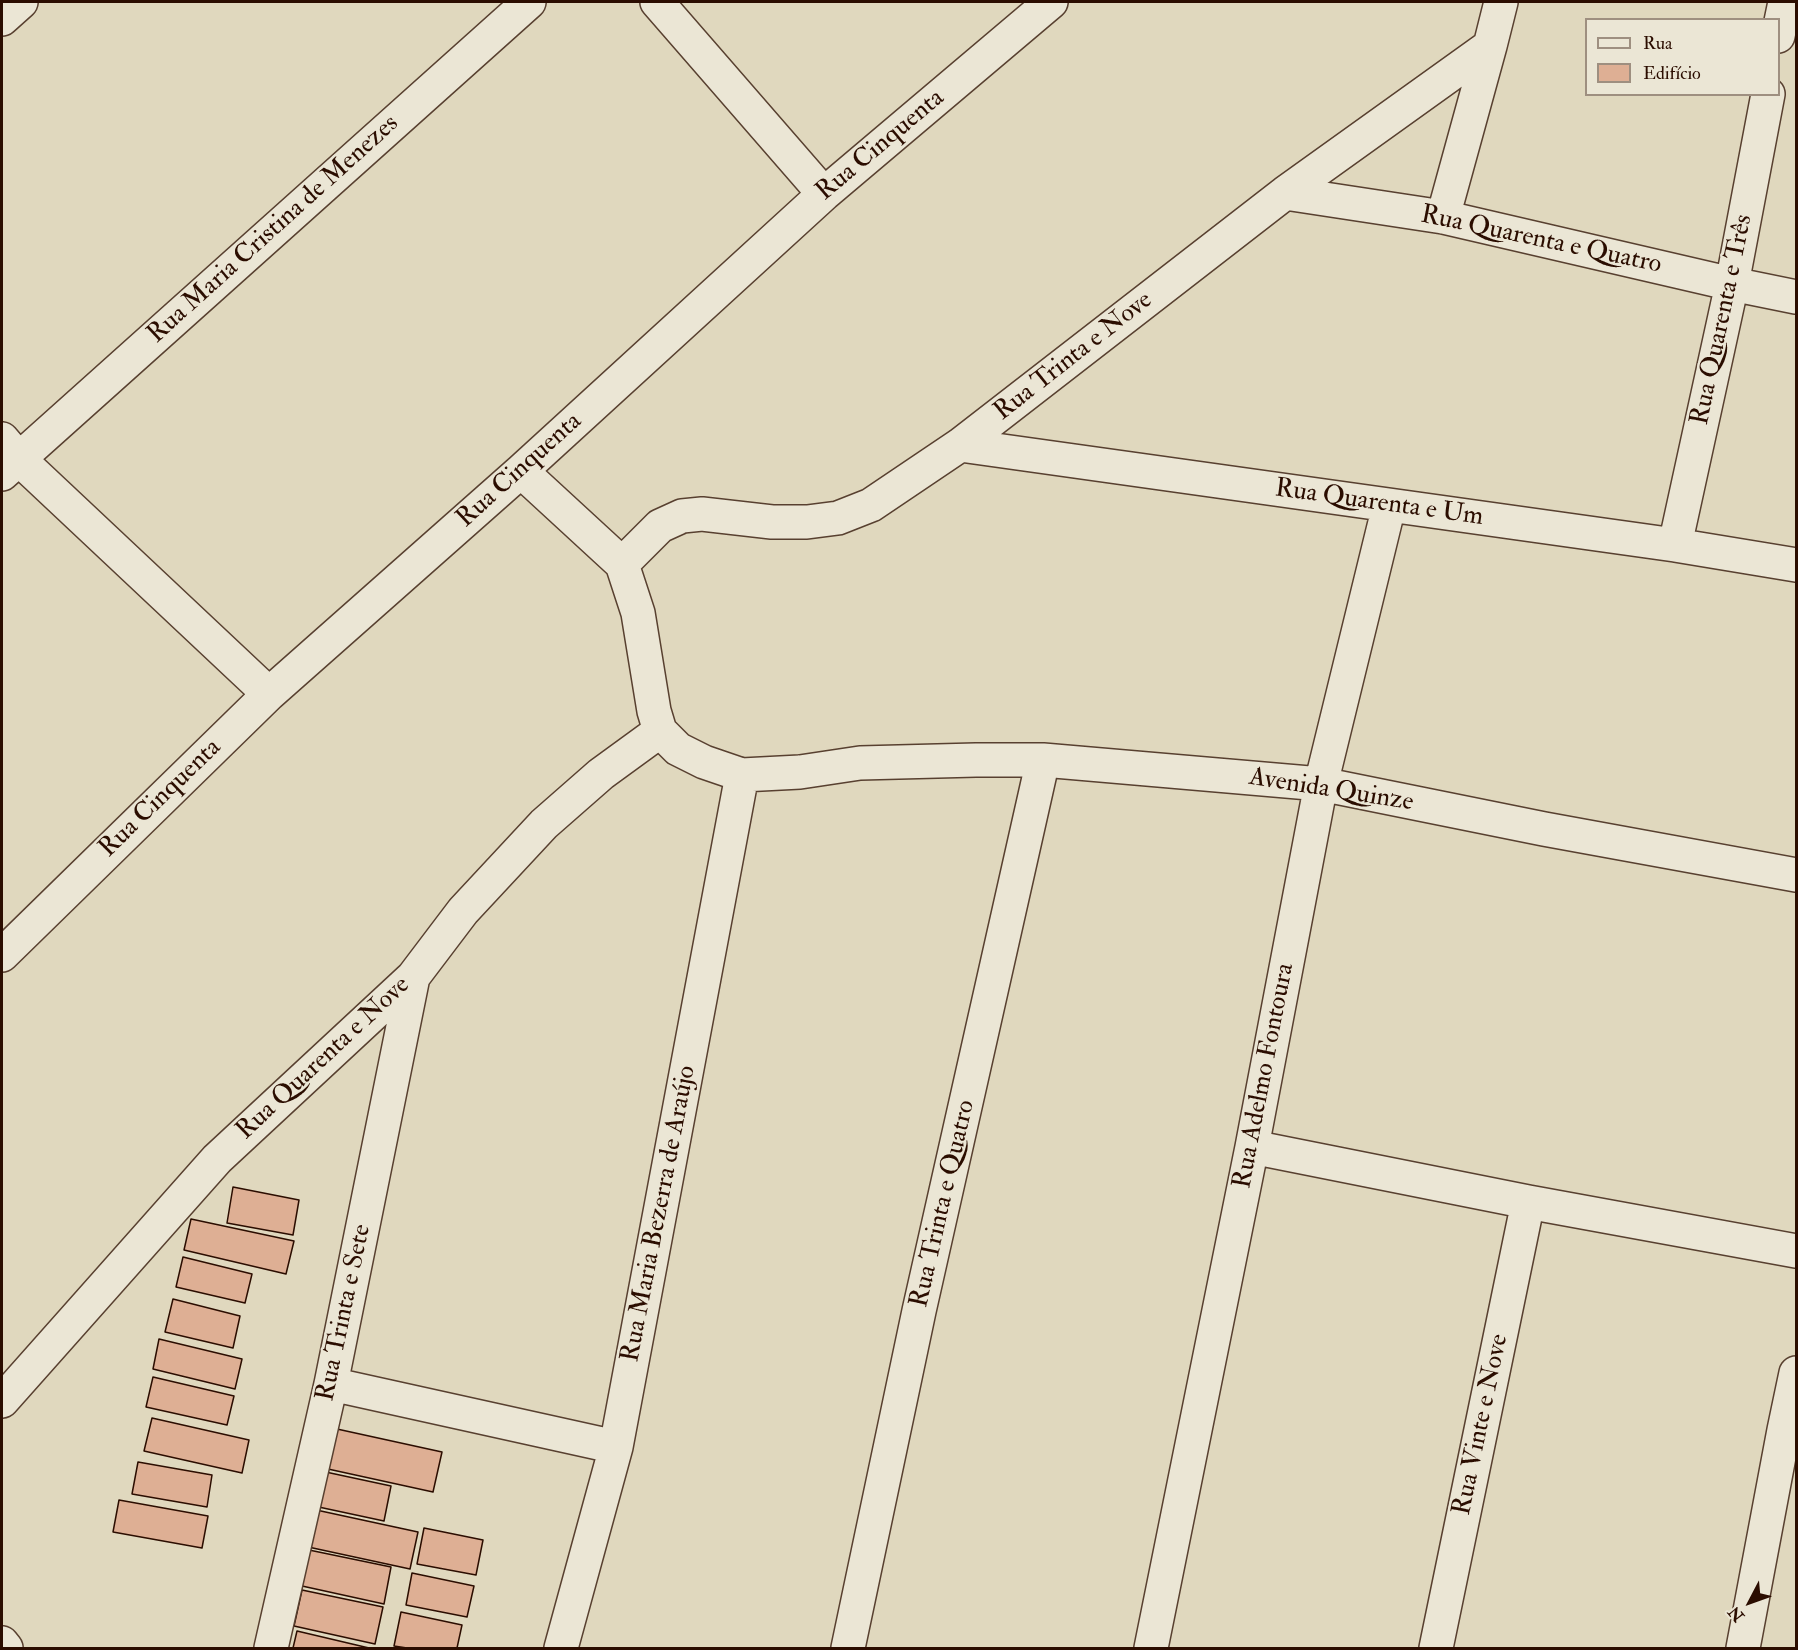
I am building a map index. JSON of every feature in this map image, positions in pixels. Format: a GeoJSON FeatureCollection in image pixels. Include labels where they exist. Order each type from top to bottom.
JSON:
{"type":"FeatureCollection","features":[{"type":"Feature","properties":{"kind":"street"},"geometry":{"type":"LineString","coordinates":[[2,19],[21,2]]}},
{"type":"Feature","properties":{"kind":"street","name":"Rua Maria Cristina de Menezes"},"geometry":{"type":"LineString","coordinates":[[7,457],[529,2]]}},
{"type":"Feature","properties":{"kind":"street"},"geometry":{"type":"LineString","coordinates":[[657,2],[824,194]]}},
{"type":"Feature","properties":{"kind":"street","name":"Rua Cinquenta"},"geometry":{"type":"LineString","coordinates":[[2,955],[269,694],[521,471],[824,194],[1051,2]]}},
{"type":"Feature","properties":{"kind":"street"},"geometry":{"type":"LineString","coordinates":[[1443,217],[1501,2]]}},
{"type":"Feature","properties":{"kind":"street"},"geometry":{"type":"LineString","coordinates":[[1780,30],[1785,2]]}},
{"type":"Feature","properties":{"kind":"street","name":"Rua Trinta e Nove"},"geometry":{"type":"LineString","coordinates":[[622,564],[660,526],[682,516],[702,514],[807,522],[838,518],[871,505],[960,445],[1285,193],[1490,46]]}},
{"type":"Feature","properties":{"kind":"street","name":"Rua Quarenta e Três"},"geometry":{"type":"LineString","coordinates":[[1675,545],[1732,284],[1768,96]]}},
{"type":"Feature","properties":{"kind":"street","name":"Rua Quarenta e Quatro"},"geometry":{"type":"LineString","coordinates":[[1285,193],[1443,217],[1797,297]]}},
{"type":"Feature","properties":{"kind":"street","name":"Rua Quarenta e Um"},"geometry":{"type":"LineString","coordinates":[[960,445],[1675,545],[1797,565]]}},
{"type":"Feature","properties":{"kind":"street"},"geometry":{"type":"LineString","coordinates":[[7,457],[269,694]]}},
{"type":"Feature","properties":{"kind":"street"},"geometry":{"type":"LineString","coordinates":[[521,471],[622,564],[638,613],[654,711],[660,731],[678,749],[704,762],[742,775]]}},
{"type":"Feature","properties":{"kind":"street","name":"Rua Adelmo Fontoura"},"geometry":{"type":"LineString","coordinates":[[1151,1648],[1252,1148],[1320,784],[1389,506]]}},
{"type":"Feature","properties":{"kind":"street","name":"Rua Quarenta e Nove"},"geometry":{"type":"LineString","coordinates":[[2,1401],[217,1159],[413,977],[463,912],[544,824],[601,774],[660,731]]}},
{"type":"Feature","properties":{"kind":"street","name":"Avenida Quinze"},"geometry":{"type":"LineString","coordinates":[[742,775],[800,772],[860,763],[1043,760],[1320,784],[1544,829],[1797,875]]}},
{"type":"Feature","properties":{"kind":"street","name":"Rua Trinta e Quatro"},"geometry":{"type":"LineString","coordinates":[[848,1648],[920,1311],[1043,760]]}},
{"type":"Feature","properties":{"kind":"street","name":"Rua Maria Bezerra de Araújo"},"geometry":{"type":"LineString","coordinates":[[561,1648],[616,1447],[742,775]]}},
{"type":"Feature","properties":{"kind":"street","name":"Rua Trinta e Sete"},"geometry":{"type":"LineString","coordinates":[[271,1648],[331,1384],[413,977]]}},
{"type":"Feature","properties":{"kind":"street"},"geometry":{"type":"LineString","coordinates":[[1252,1148],[1528,1202],[1797,1251]]}},
{"type":"Feature","properties":{"kind":"street","name":"Rua Vinte e Nove"},"geometry":{"type":"LineString","coordinates":[[1436,1648],[1528,1202]]}},
{"type":"Feature","properties":{"kind":"street"},"geometry":{"type":"LineString","coordinates":[[1743,1648],[1797,1373]]}},
{"type":"Feature","properties":{"kind":"street"},"geometry":{"type":"LineString","coordinates":[[331,1384],[616,1447]]}},
{"type":"Feature","properties":{"kind":"street"},"geometry":{"type":"LineString","coordinates":[[2,1643],[6,1648]]}},
{"type":"Feature","properties":{"kind":"building"},"geometry":{"type":"Polygon","coordinates":[[[233,1187],[299,1200],[293,1235],[227,1223],[233,1187]]]}},
{"type":"Feature","properties":{"kind":"building"},"geometry":{"type":"Polygon","coordinates":[[[191,1219],[294,1241],[286,1274],[184,1250],[191,1219]]]}},
{"type":"Feature","properties":{"kind":"building"},"geometry":{"type":"Polygon","coordinates":[[[183,1257],[252,1274],[245,1303],[176,1287],[183,1257]]]}},
{"type":"Feature","properties":{"kind":"building"},"geometry":{"type":"Polygon","coordinates":[[[173,1299],[240,1316],[233,1348],[165,1332],[173,1299]]]}},
{"type":"Feature","properties":{"kind":"building"},"geometry":{"type":"Polygon","coordinates":[[[159,1339],[242,1359],[235,1389],[153,1369],[159,1339]]]}},
{"type":"Feature","properties":{"kind":"building"},"geometry":{"type":"Polygon","coordinates":[[[153,1377],[234,1396],[227,1425],[146,1407],[153,1377]]]}},
{"type":"Feature","properties":{"kind":"building"},"geometry":{"type":"Polygon","coordinates":[[[152,1418],[249,1440],[242,1473],[144,1451],[152,1418]]]}},
{"type":"Feature","properties":{"kind":"building"},"geometry":{"type":"Polygon","coordinates":[[[337,1429],[442,1452],[433,1492],[328,1469],[337,1429]]]}},
{"type":"Feature","properties":{"kind":"building"},"geometry":{"type":"Polygon","coordinates":[[[138,1462],[212,1475],[207,1507],[132,1494],[138,1462]]]}},
{"type":"Feature","properties":{"kind":"building"},"geometry":{"type":"Polygon","coordinates":[[[321,1471],[391,1486],[384,1521],[314,1506],[321,1471]]]}},
{"type":"Feature","properties":{"kind":"building"},"geometry":{"type":"Polygon","coordinates":[[[119,1500],[208,1516],[202,1548],[113,1532],[119,1500]]]}},
{"type":"Feature","properties":{"kind":"building"},"geometry":{"type":"Polygon","coordinates":[[[307,1508],[418,1532],[410,1569],[299,1545],[307,1508]]]}},
{"type":"Feature","properties":{"kind":"building"},"geometry":{"type":"Polygon","coordinates":[[[424,1528],[483,1540],[476,1575],[417,1564],[424,1528]]]}},
{"type":"Feature","properties":{"kind":"building"},"geometry":{"type":"Polygon","coordinates":[[[309,1550],[391,1567],[384,1604],[302,1586],[309,1550]]]}},
{"type":"Feature","properties":{"kind":"building"},"geometry":{"type":"Polygon","coordinates":[[[412,1573],[474,1586],[467,1617],[406,1605],[412,1573]]]}},
{"type":"Feature","properties":{"kind":"building"},"geometry":{"type":"Polygon","coordinates":[[[302,1590],[383,1607],[375,1644],[294,1626],[302,1590]]]}},
{"type":"Feature","properties":{"kind":"building"},"geometry":{"type":"Polygon","coordinates":[[[401,1612],[462,1625],[457,1648],[394,1646],[401,1612]]]}},
{"type":"Feature","properties":{"kind":"building"},"geometry":{"type":"Polygon","coordinates":[[[297,1631],[369,1648],[293,1648],[297,1631]]]}}]}
